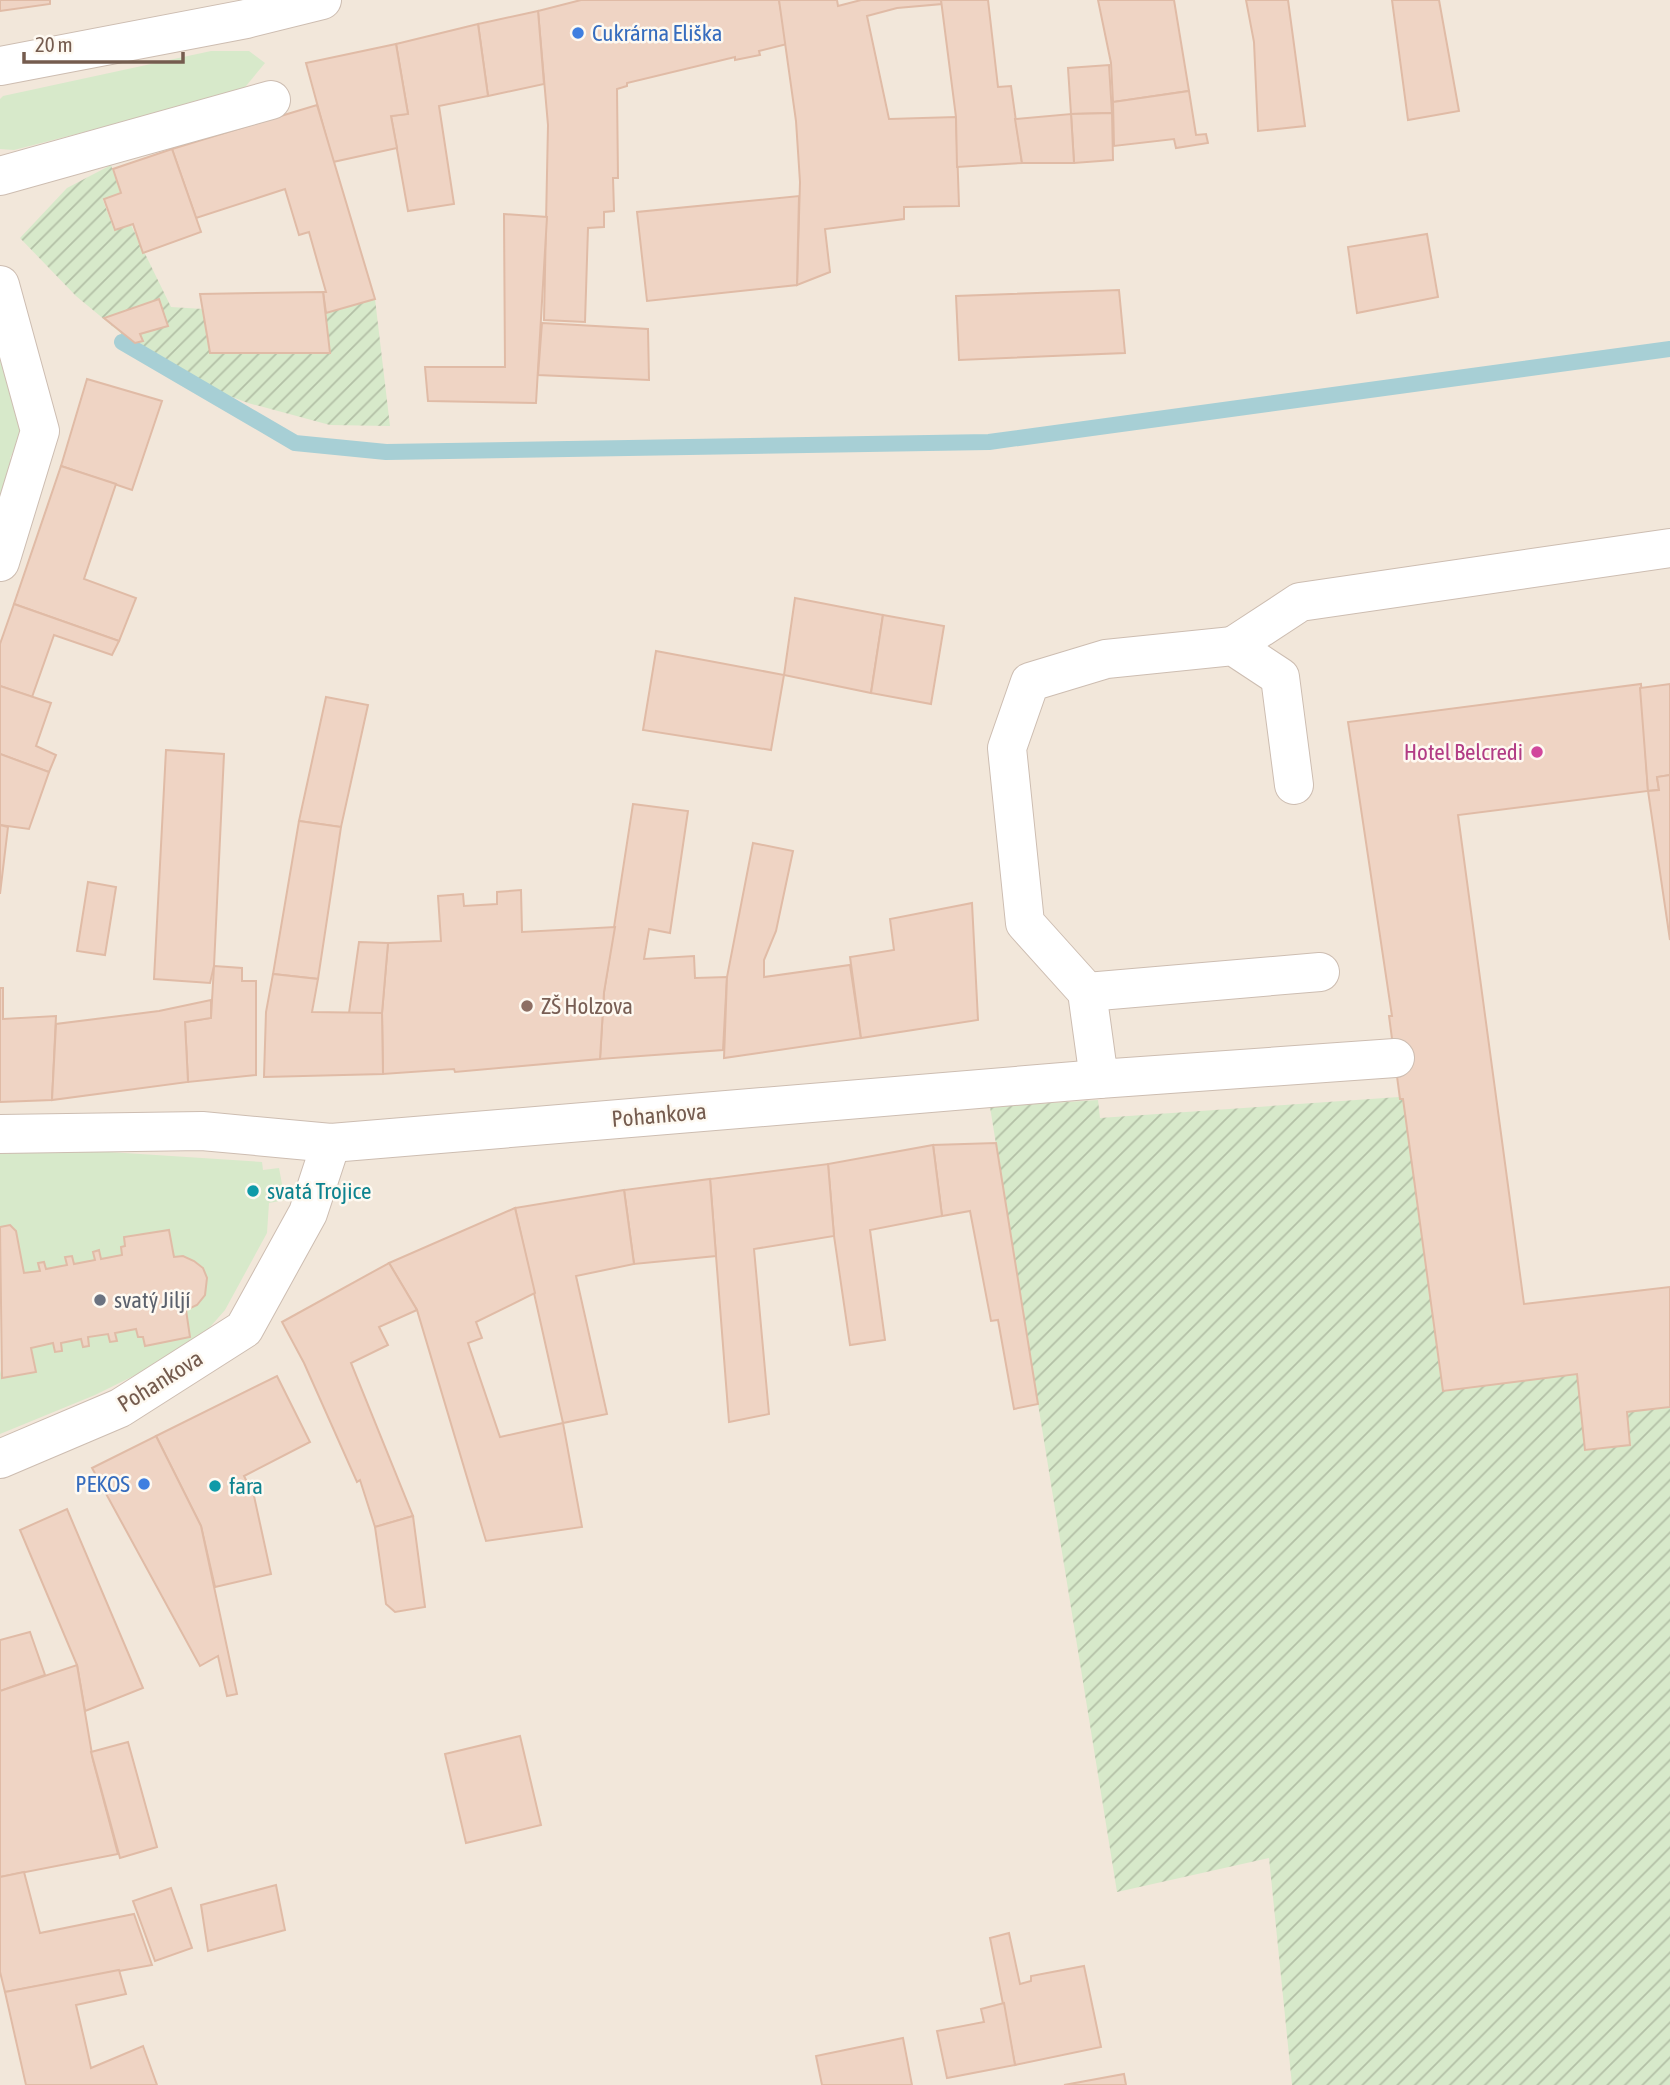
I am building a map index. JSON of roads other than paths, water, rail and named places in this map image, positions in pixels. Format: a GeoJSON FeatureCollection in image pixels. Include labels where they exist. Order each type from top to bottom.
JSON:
{"type":"FeatureCollection","features":[{"type":"Feature","properties":{"kind":"street"},"geometry":{"type":"LineString","coordinates":[[0,66],[246,19],[323,0]]}},
{"type":"Feature","properties":{"kind":"street"},"geometry":{"type":"LineString","coordinates":[[0,176],[271,100]]}},
{"type":"Feature","properties":{"kind":"street"},"geometry":{"type":"LineString","coordinates":[[0,285],[40,431],[0,562]]}},
{"type":"Feature","properties":{"kind":"street"},"geometry":{"type":"LineString","coordinates":[[1099,1079],[1087,992],[1025,923],[1007,748],[1030,682],[1106,659],[1233,646],[1300,602],[1670,548]]}},
{"type":"Feature","properties":{"kind":"street"},"geometry":{"type":"LineString","coordinates":[[1233,646],[1280,677],[1294,785]]}},
{"type":"Feature","properties":{"kind":"street"},"geometry":{"type":"LineString","coordinates":[[1087,992],[1320,972]]}},
{"type":"Feature","properties":{"kind":"street","name":"Pohankova"},"geometry":{"type":"LineString","coordinates":[[0,1134],[202,1131],[331,1143],[987,1086],[1395,1058]]}},
{"type":"Feature","properties":{"kind":"street","name":"Pohankova"},"geometry":{"type":"LineString","coordinates":[[0,1459],[120,1408],[244,1329],[308,1213],[331,1143]]}},
{"type":"Feature","properties":{"kind":"waterway"},"geometry":{"type":"LineString","coordinates":[[122,342],[295,443],[386,452],[989,442],[1670,349]]}},
{"type":"Feature","properties":{"kind":"place","name":"Cukrárna Eliška"},"geometry":{"type":"Point","coordinates":[578,33]}},
{"type":"Feature","properties":{"kind":"place","name":"Hotel Belcredi"},"geometry":{"type":"Point","coordinates":[1537,752]}},
{"type":"Feature","properties":{"kind":"place","name":"ZŠ Holzova"},"geometry":{"type":"Point","coordinates":[527,1006]}},
{"type":"Feature","properties":{"kind":"place","name":"svatá Trojice"},"geometry":{"type":"Point","coordinates":[253,1191]}},
{"type":"Feature","properties":{"kind":"place","name":"svatý Jiljí"},"geometry":{"type":"Point","coordinates":[100,1300]}},
{"type":"Feature","properties":{"kind":"place","name":"PEKOS"},"geometry":{"type":"Point","coordinates":[144,1484]}},
{"type":"Feature","properties":{"kind":"place","name":"fara"},"geometry":{"type":"Point","coordinates":[215,1486]}}]}
